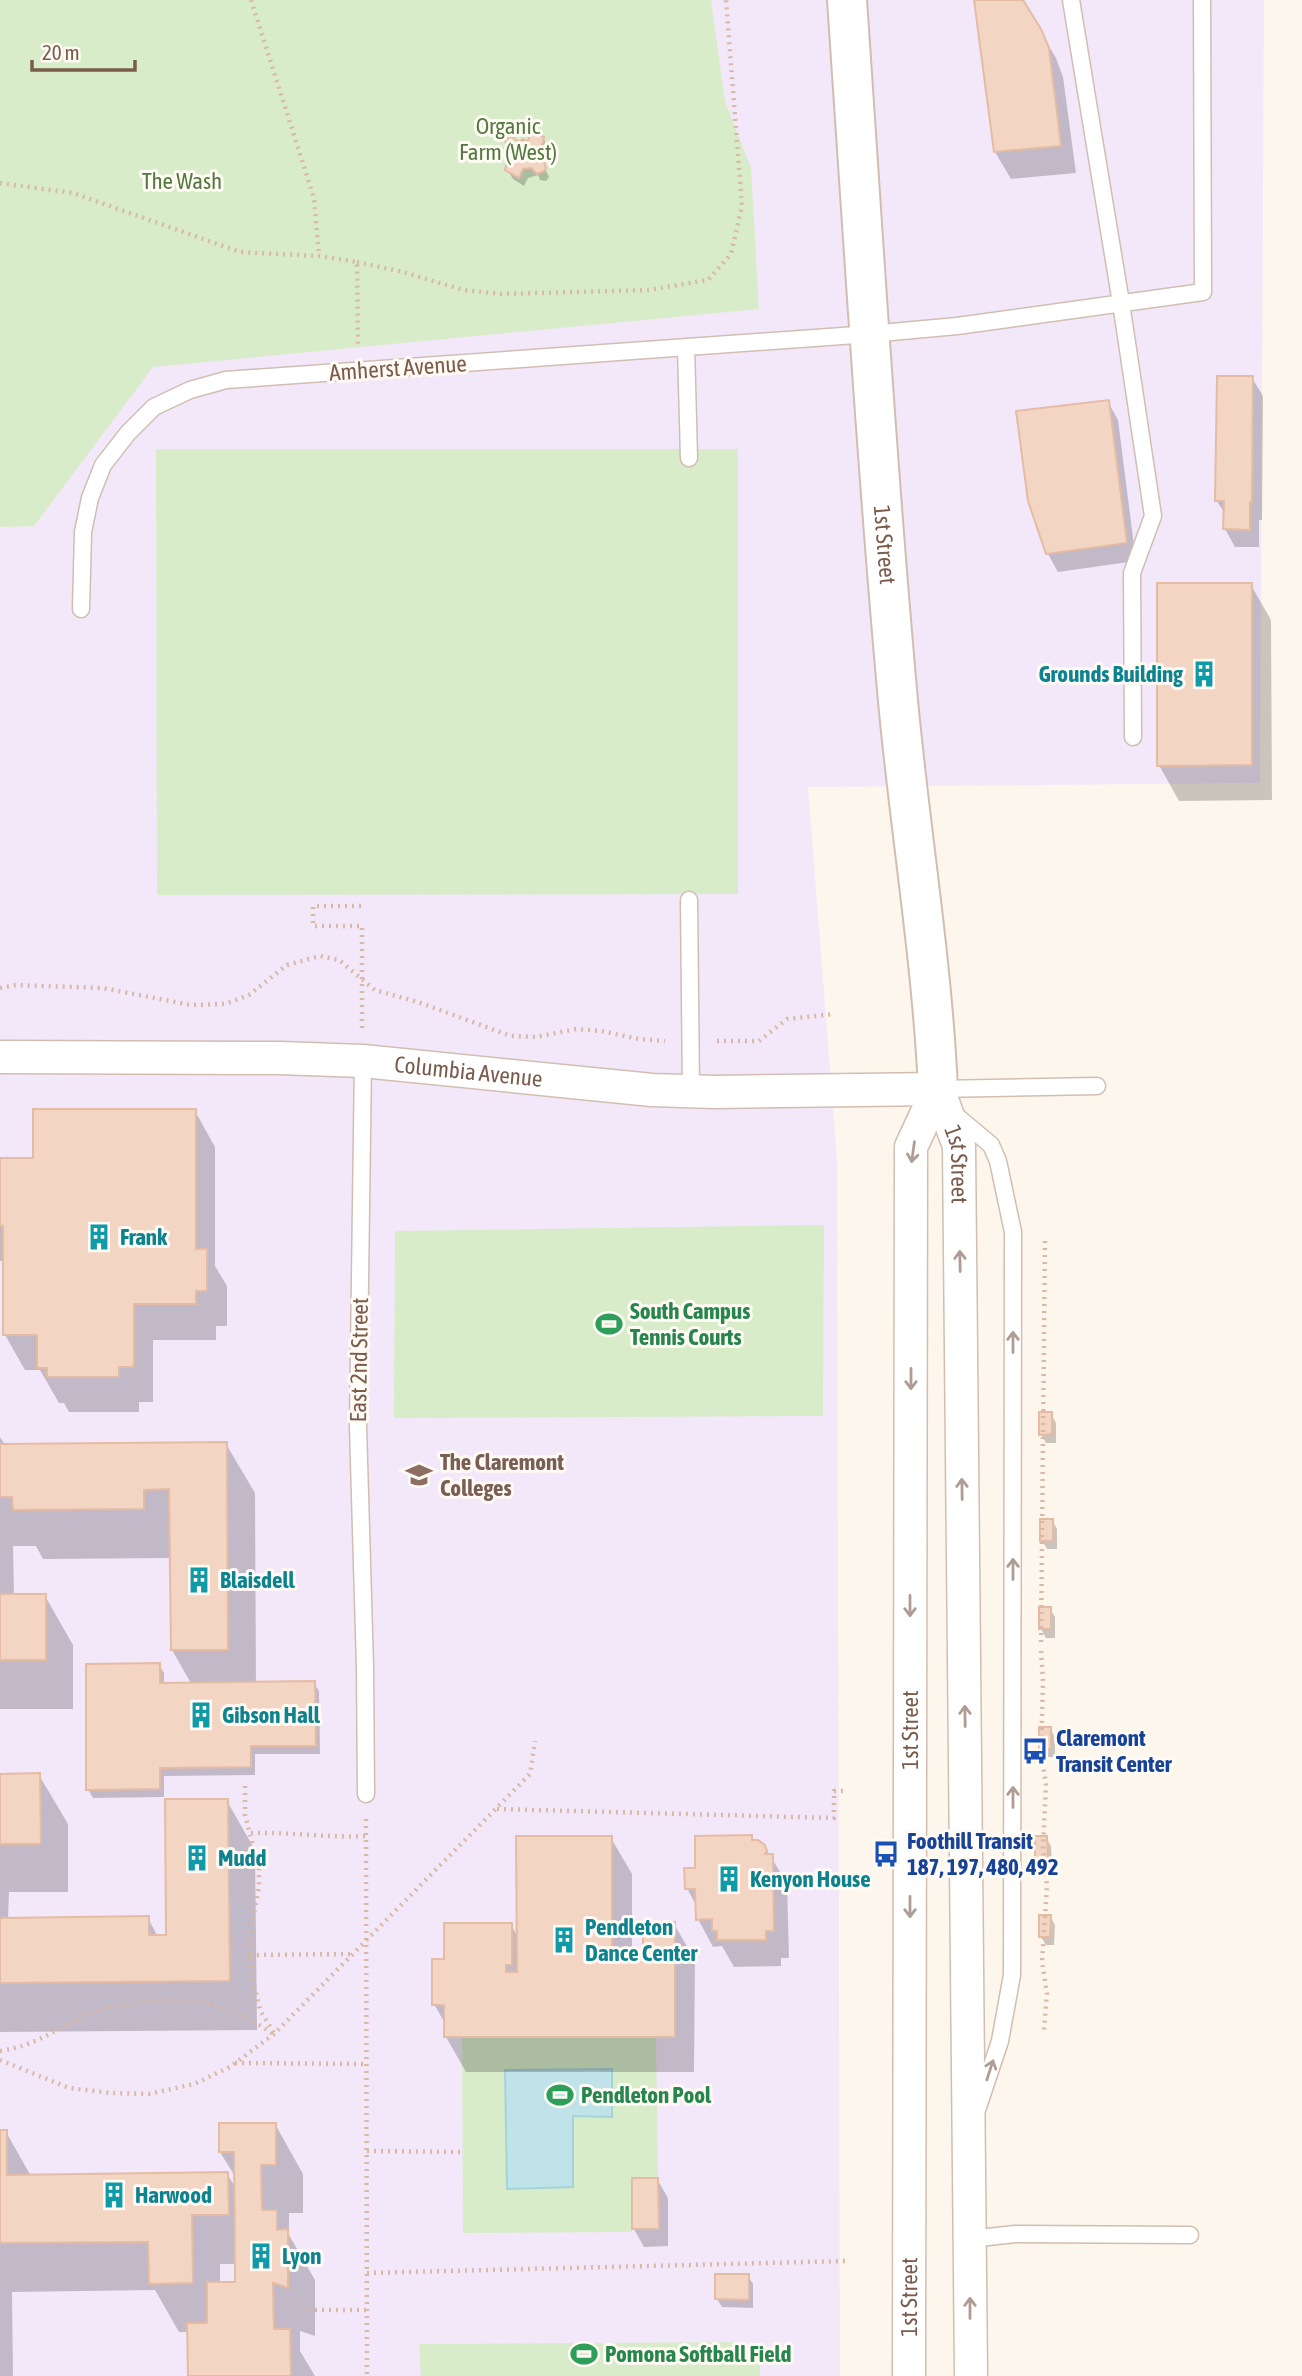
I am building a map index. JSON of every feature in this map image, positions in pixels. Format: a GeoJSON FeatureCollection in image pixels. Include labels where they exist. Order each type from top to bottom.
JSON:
{"type":"FeatureCollection","features":[{"type":"Feature","properties":{"kind":"street","name":"1st Street"},"geometry":{"type":"LineString","coordinates":[[847,0],[881,502],[897,692],[942,1098],[958,1146],[971,2376]]}},
{"type":"Feature","properties":{"kind":"street","name":"Columbia Avenue"},"geometry":{"type":"LineString","coordinates":[[0,1057],[363,1061],[639,1088],[825,1092],[942,1098]]}},
{"type":"Feature","properties":{"kind":"street","name":"1st Street"},"geometry":{"type":"LineString","coordinates":[[909,2376],[911,1147],[942,1098]]}},
{"type":"Feature","properties":{"kind":"lane"},"geometry":{"type":"LineString","coordinates":[[1072,0],[1153,516],[1132,573],[1133,737]]}},
{"type":"Feature","properties":{"kind":"lane","name":"Amherst Avenue"},"geometry":{"type":"LineString","coordinates":[[81,609],[83,532],[90,498],[103,465],[128,433],[155,408],[190,390],[226,380],[957,326],[1203,292],[1202,0]]}},
{"type":"Feature","properties":{"kind":"lane"},"geometry":{"type":"LineString","coordinates":[[685,347],[689,458]]}},
{"type":"Feature","properties":{"kind":"lane"},"geometry":{"type":"LineString","coordinates":[[689,900],[691,1091]]}},
{"type":"Feature","properties":{"kind":"lane","name":"East 2nd Street"},"geometry":{"type":"LineString","coordinates":[[363,1061],[358,1426],[366,1794]]}},
{"type":"Feature","properties":{"kind":"lane"},"geometry":{"type":"LineString","coordinates":[[942,1098],[1097,1086]]}},
{"type":"Feature","properties":{"kind":"lane"},"geometry":{"type":"LineString","coordinates":[[942,1098],[991,1145],[998,1161],[1013,1233],[1012,1975],[1000,2041],[969,2135]]}},
{"type":"Feature","properties":{"kind":"lane"},"geometry":{"type":"LineString","coordinates":[[970,2239],[1015,2234],[1190,2235]]}},
{"type":"Feature","properties":{"kind":"path"},"geometry":{"type":"LineString","coordinates":[[251,0],[314,198],[318,256]]}},
{"type":"Feature","properties":{"kind":"path"},"geometry":{"type":"LineString","coordinates":[[0,183],[73,193],[240,252],[318,256],[357,262],[463,290],[502,294],[649,290],[708,280],[732,254],[742,206],[726,0]]}},
{"type":"Feature","properties":{"kind":"path"},"geometry":{"type":"LineString","coordinates":[[357,262],[358,371]]}},
{"type":"Feature","properties":{"kind":"path"},"geometry":{"type":"LineString","coordinates":[[361,906],[313,906],[313,926],[362,926],[363,1061]]}},
{"type":"Feature","properties":{"kind":"path"},"geometry":{"type":"LineString","coordinates":[[0,988],[16,985],[103,988],[191,1005],[225,1004],[248,995],[287,965],[320,956],[339,960],[375,990],[418,1002],[511,1036],[536,1037],[576,1029],[666,1041]]}},
{"type":"Feature","properties":{"kind":"path"},"geometry":{"type":"LineString","coordinates":[[716,1041],[759,1041],[787,1019],[834,1014]]}},
{"type":"Feature","properties":{"kind":"path"},"geometry":{"type":"LineString","coordinates":[[1044,2030],[1047,1993],[1042,1962],[1047,1886],[1043,1847],[1046,1784],[1041,1753],[1041,1651],[1045,1237]]}},
{"type":"Feature","properties":{"kind":"path"},"geometry":{"type":"LineString","coordinates":[[0,2060],[69,2088],[149,2094],[194,2084],[235,2063],[274,2034],[530,1774],[535,1741]]}},
{"type":"Feature","properties":{"kind":"path"},"geometry":{"type":"LineString","coordinates":[[244,1786],[245,1815],[259,1869],[259,1886],[250,1934],[250,1955],[260,2010],[274,2034]]}},
{"type":"Feature","properties":{"kind":"path"},"geometry":{"type":"LineString","coordinates":[[496,1809],[834,1818],[834,1791],[846,1791]]}},
{"type":"Feature","properties":{"kind":"path"},"geometry":{"type":"LineString","coordinates":[[366,1794],[367,2376]]}},
{"type":"Feature","properties":{"kind":"path"},"geometry":{"type":"LineString","coordinates":[[251,1833],[300,1833],[322,1837],[366,1836]]}},
{"type":"Feature","properties":{"kind":"path"},"geometry":{"type":"LineString","coordinates":[[250,1955],[352,1954]]}},
{"type":"Feature","properties":{"kind":"path"},"geometry":{"type":"LineString","coordinates":[[0,2051],[44,2038],[85,2015],[139,2001],[199,2001],[220,2006],[274,2034]]}},
{"type":"Feature","properties":{"kind":"path"},"geometry":{"type":"LineString","coordinates":[[235,2063],[367,2064]]}},
{"type":"Feature","properties":{"kind":"path"},"geometry":{"type":"LineString","coordinates":[[367,2151],[463,2152]]}},
{"type":"Feature","properties":{"kind":"path"},"geometry":{"type":"LineString","coordinates":[[367,2273],[847,2261]]}},
{"type":"Feature","properties":{"kind":"path"},"geometry":{"type":"LineString","coordinates":[[308,2310],[367,2310]]}},
{"type":"Feature","properties":{"kind":"shaded area","name":"The Claremont Colleges"},"geometry":{"type":"Polygon","coordinates":[[[0,0],[1264,0],[1260,783],[808,787],[837,1159],[840,2376],[0,2376],[0,0]]]}},
{"type":"Feature","properties":{"kind":"green space","name":"The Wash"},"geometry":{"type":"Polygon","coordinates":[[[0,0],[711,0],[725,101],[751,168],[759,309],[153,367],[34,526],[0,527],[0,0]]]}},
{"type":"Feature","properties":{"kind":"green space"},"geometry":{"type":"Polygon","coordinates":[[[156,449],[738,449],[738,894],[157,895],[156,449]]]}},
{"type":"Feature","properties":{"kind":"green space","name":"South Campus Tennis Courts"},"geometry":{"type":"Polygon","coordinates":[[[824,1225],[823,1416],[394,1418],[395,1231],[824,1225]]]}},
{"type":"Feature","properties":{"kind":"green space","name":"Pendleton Pool"},"geometry":{"type":"Polygon","coordinates":[[[462,2037],[656,2037],[658,2178],[632,2178],[632,2232],[463,2233],[462,2037]]]}},
{"type":"Feature","properties":{"kind":"green space","name":"Pomona Softball Field"},"geometry":{"type":"Polygon","coordinates":[[[733,2342],[760,2365],[760,2376],[421,2376],[419,2344],[733,2342]]]}},
{"type":"Feature","properties":{"kind":"water"},"geometry":{"type":"Polygon","coordinates":[[[612,2069],[612,2117],[573,2116],[573,2187],[507,2189],[505,2070],[612,2069]]]}},
{"type":"Feature","properties":{"kind":"building"},"geometry":{"type":"Polygon","coordinates":[[[974,0],[1023,0],[1041,29],[1049,48],[1061,146],[994,152],[974,0]]]}},
{"type":"Feature","properties":{"kind":"building"},"geometry":{"type":"Polygon","coordinates":[[[534,133],[544,137],[538,149],[539,159],[543,160],[546,168],[537,174],[531,168],[523,169],[519,178],[505,170],[506,165],[512,163],[505,140],[511,136],[519,142],[523,139],[528,142],[529,136],[534,133]]]}},
{"type":"Feature","properties":{"kind":"building"},"geometry":{"type":"Polygon","coordinates":[[[1217,376],[1253,376],[1250,530],[1223,529],[1224,501],[1215,501],[1217,376]]]}},
{"type":"Feature","properties":{"kind":"building"},"geometry":{"type":"Polygon","coordinates":[[[1109,400],[1127,543],[1046,554],[1028,501],[1016,411],[1109,400]]]}},
{"type":"Feature","properties":{"kind":"building","name":"Grounds Building"},"geometry":{"type":"Polygon","coordinates":[[[1157,583],[1252,583],[1252,765],[1157,766],[1157,583]]]}},
{"type":"Feature","properties":{"kind":"building","name":"Frank"},"geometry":{"type":"Polygon","coordinates":[[[33,1109],[196,1109],[196,1249],[207,1249],[207,1291],[196,1291],[196,1304],[134,1304],[134,1367],[119,1367],[119,1377],[47,1377],[47,1368],[37,1368],[37,1335],[3,1335],[0,1158],[33,1158],[33,1109]]]}},
{"type":"Feature","properties":{"kind":"building"},"geometry":{"type":"Polygon","coordinates":[[[1039,1412],[1052,1412],[1052,1434],[1039,1435],[1039,1412]]]}},
{"type":"Feature","properties":{"kind":"building","name":"Blaisdell"},"geometry":{"type":"Polygon","coordinates":[[[227,1442],[228,1650],[171,1650],[169,1489],[144,1490],[144,1509],[13,1510],[12,1497],[0,1497],[0,1444],[227,1442]]]}},
{"type":"Feature","properties":{"kind":"building"},"geometry":{"type":"Polygon","coordinates":[[[1040,1519],[1053,1519],[1053,1541],[1040,1541],[1040,1519]]]}},
{"type":"Feature","properties":{"kind":"building"},"geometry":{"type":"Polygon","coordinates":[[[0,1594],[46,1594],[46,1660],[0,1660],[0,1594]]]}},
{"type":"Feature","properties":{"kind":"building"},"geometry":{"type":"Polygon","coordinates":[[[1039,1607],[1051,1607],[1051,1629],[1039,1629],[1039,1607]]]}},
{"type":"Feature","properties":{"kind":"building","name":"Gibson Hall"},"geometry":{"type":"Polygon","coordinates":[[[160,1663],[160,1683],[315,1681],[316,1746],[251,1746],[251,1767],[160,1768],[160,1789],[86,1790],[86,1664],[160,1663]]]}},
{"type":"Feature","properties":{"kind":"building"},"geometry":{"type":"Polygon","coordinates":[[[1039,1727],[1051,1727],[1051,1749],[1039,1749],[1039,1727]]]}},
{"type":"Feature","properties":{"kind":"building"},"geometry":{"type":"Polygon","coordinates":[[[40,1773],[41,1844],[0,1844],[0,1774],[40,1773]]]}},
{"type":"Feature","properties":{"kind":"building","name":"Mudd"},"geometry":{"type":"Polygon","coordinates":[[[165,1799],[228,1799],[230,1981],[0,1983],[0,1918],[149,1916],[149,1935],[166,1935],[165,1799]]]}},
{"type":"Feature","properties":{"kind":"building","name":"Kenyon House"},"geometry":{"type":"Polygon","coordinates":[[[752,1835],[752,1840],[758,1840],[765,1845],[765,1854],[773,1854],[774,1931],[766,1931],[766,1940],[717,1940],[717,1931],[712,1931],[712,1919],[696,1920],[695,1889],[685,1889],[684,1868],[695,1868],[695,1836],[752,1835]]]}},
{"type":"Feature","properties":{"kind":"building","name":"Pendleton Dance Center"},"geometry":{"type":"Polygon","coordinates":[[[516,1836],[612,1836],[612,1956],[643,1956],[643,1922],[675,1922],[675,2037],[444,2037],[444,2005],[432,2005],[432,1959],[444,1959],[444,1923],[512,1923],[512,1965],[506,1965],[506,1972],[517,1972],[516,1836]]]}},
{"type":"Feature","properties":{"kind":"building"},"geometry":{"type":"Polygon","coordinates":[[[1035,1836],[1047,1836],[1048,1858],[1035,1858],[1035,1836]]]}},
{"type":"Feature","properties":{"kind":"building"},"geometry":{"type":"Polygon","coordinates":[[[1039,1915],[1051,1915],[1050,1937],[1039,1937],[1039,1915]]]}},
{"type":"Feature","properties":{"kind":"building","name":"Lyon"},"geometry":{"type":"Polygon","coordinates":[[[219,2123],[276,2123],[276,2165],[261,2165],[262,2210],[277,2210],[277,2230],[288,2229],[288,2288],[273,2283],[274,2329],[290,2329],[291,2376],[188,2376],[187,2323],[207,2323],[207,2282],[235,2282],[234,2152],[219,2152],[219,2123]]]}},
{"type":"Feature","properties":{"kind":"building","name":"Harwood"},"geometry":{"type":"Polygon","coordinates":[[[0,2130],[7,2130],[7,2175],[228,2172],[229,2215],[192,2215],[193,2283],[149,2284],[148,2242],[0,2243],[0,2130]]]}},
{"type":"Feature","properties":{"kind":"building"},"geometry":{"type":"Polygon","coordinates":[[[632,2178],[658,2178],[659,2229],[632,2229],[632,2178]]]}},
{"type":"Feature","properties":{"kind":"building"},"geometry":{"type":"Polygon","coordinates":[[[715,2274],[749,2274],[749,2300],[715,2299],[715,2274]]]}},
{"type":"Feature","properties":{"kind":"place","name":"Grounds Building"},"geometry":{"type":"Point","coordinates":[1204,674]}},
{"type":"Feature","properties":{"kind":"place","name":"Frank"},"geometry":{"type":"Point","coordinates":[99,1237]}},
{"type":"Feature","properties":{"kind":"place","name":"South Campus Tennis Courts"},"geometry":{"type":"Point","coordinates":[609,1324]}},
{"type":"Feature","properties":{"kind":"place","name":"The Claremont Colleges"},"geometry":{"type":"Point","coordinates":[419,1475]}},
{"type":"Feature","properties":{"kind":"place","name":"Blaisdell"},"geometry":{"type":"Point","coordinates":[199,1580]}},
{"type":"Feature","properties":{"kind":"place","name":"Gibson Hall"},"geometry":{"type":"Point","coordinates":[201,1715]}},
{"type":"Feature","properties":{"kind":"place","name":"Claremont Transit Center"},"geometry":{"type":"Point","coordinates":[1035,1751]}},
{"type":"Feature","properties":{"kind":"place","name":"Foothill Transit 187, 197, 480, 492"},"geometry":{"type":"Point","coordinates":[886,1854]}},
{"type":"Feature","properties":{"kind":"place","name":"Mudd"},"geometry":{"type":"Point","coordinates":[197,1858]}},
{"type":"Feature","properties":{"kind":"place","name":"Kenyon House"},"geometry":{"type":"Point","coordinates":[729,1879]}},
{"type":"Feature","properties":{"kind":"place","name":"Pendleton Dance Center"},"geometry":{"type":"Point","coordinates":[564,1940]}},
{"type":"Feature","properties":{"kind":"place","name":"Pendleton Pool"},"geometry":{"type":"Point","coordinates":[560,2095]}},
{"type":"Feature","properties":{"kind":"place","name":"Harwood"},"geometry":{"type":"Point","coordinates":[114,2195]}},
{"type":"Feature","properties":{"kind":"place","name":"Lyon"},"geometry":{"type":"Point","coordinates":[261,2256]}},
{"type":"Feature","properties":{"kind":"place","name":"Pomona Softball Field"},"geometry":{"type":"Point","coordinates":[584,2354]}},
{"type":"Feature","properties":{"kind":"park label","name":"Organic Farm (West)"},"geometry":{"type":"Point","coordinates":[508,139]}}]}
